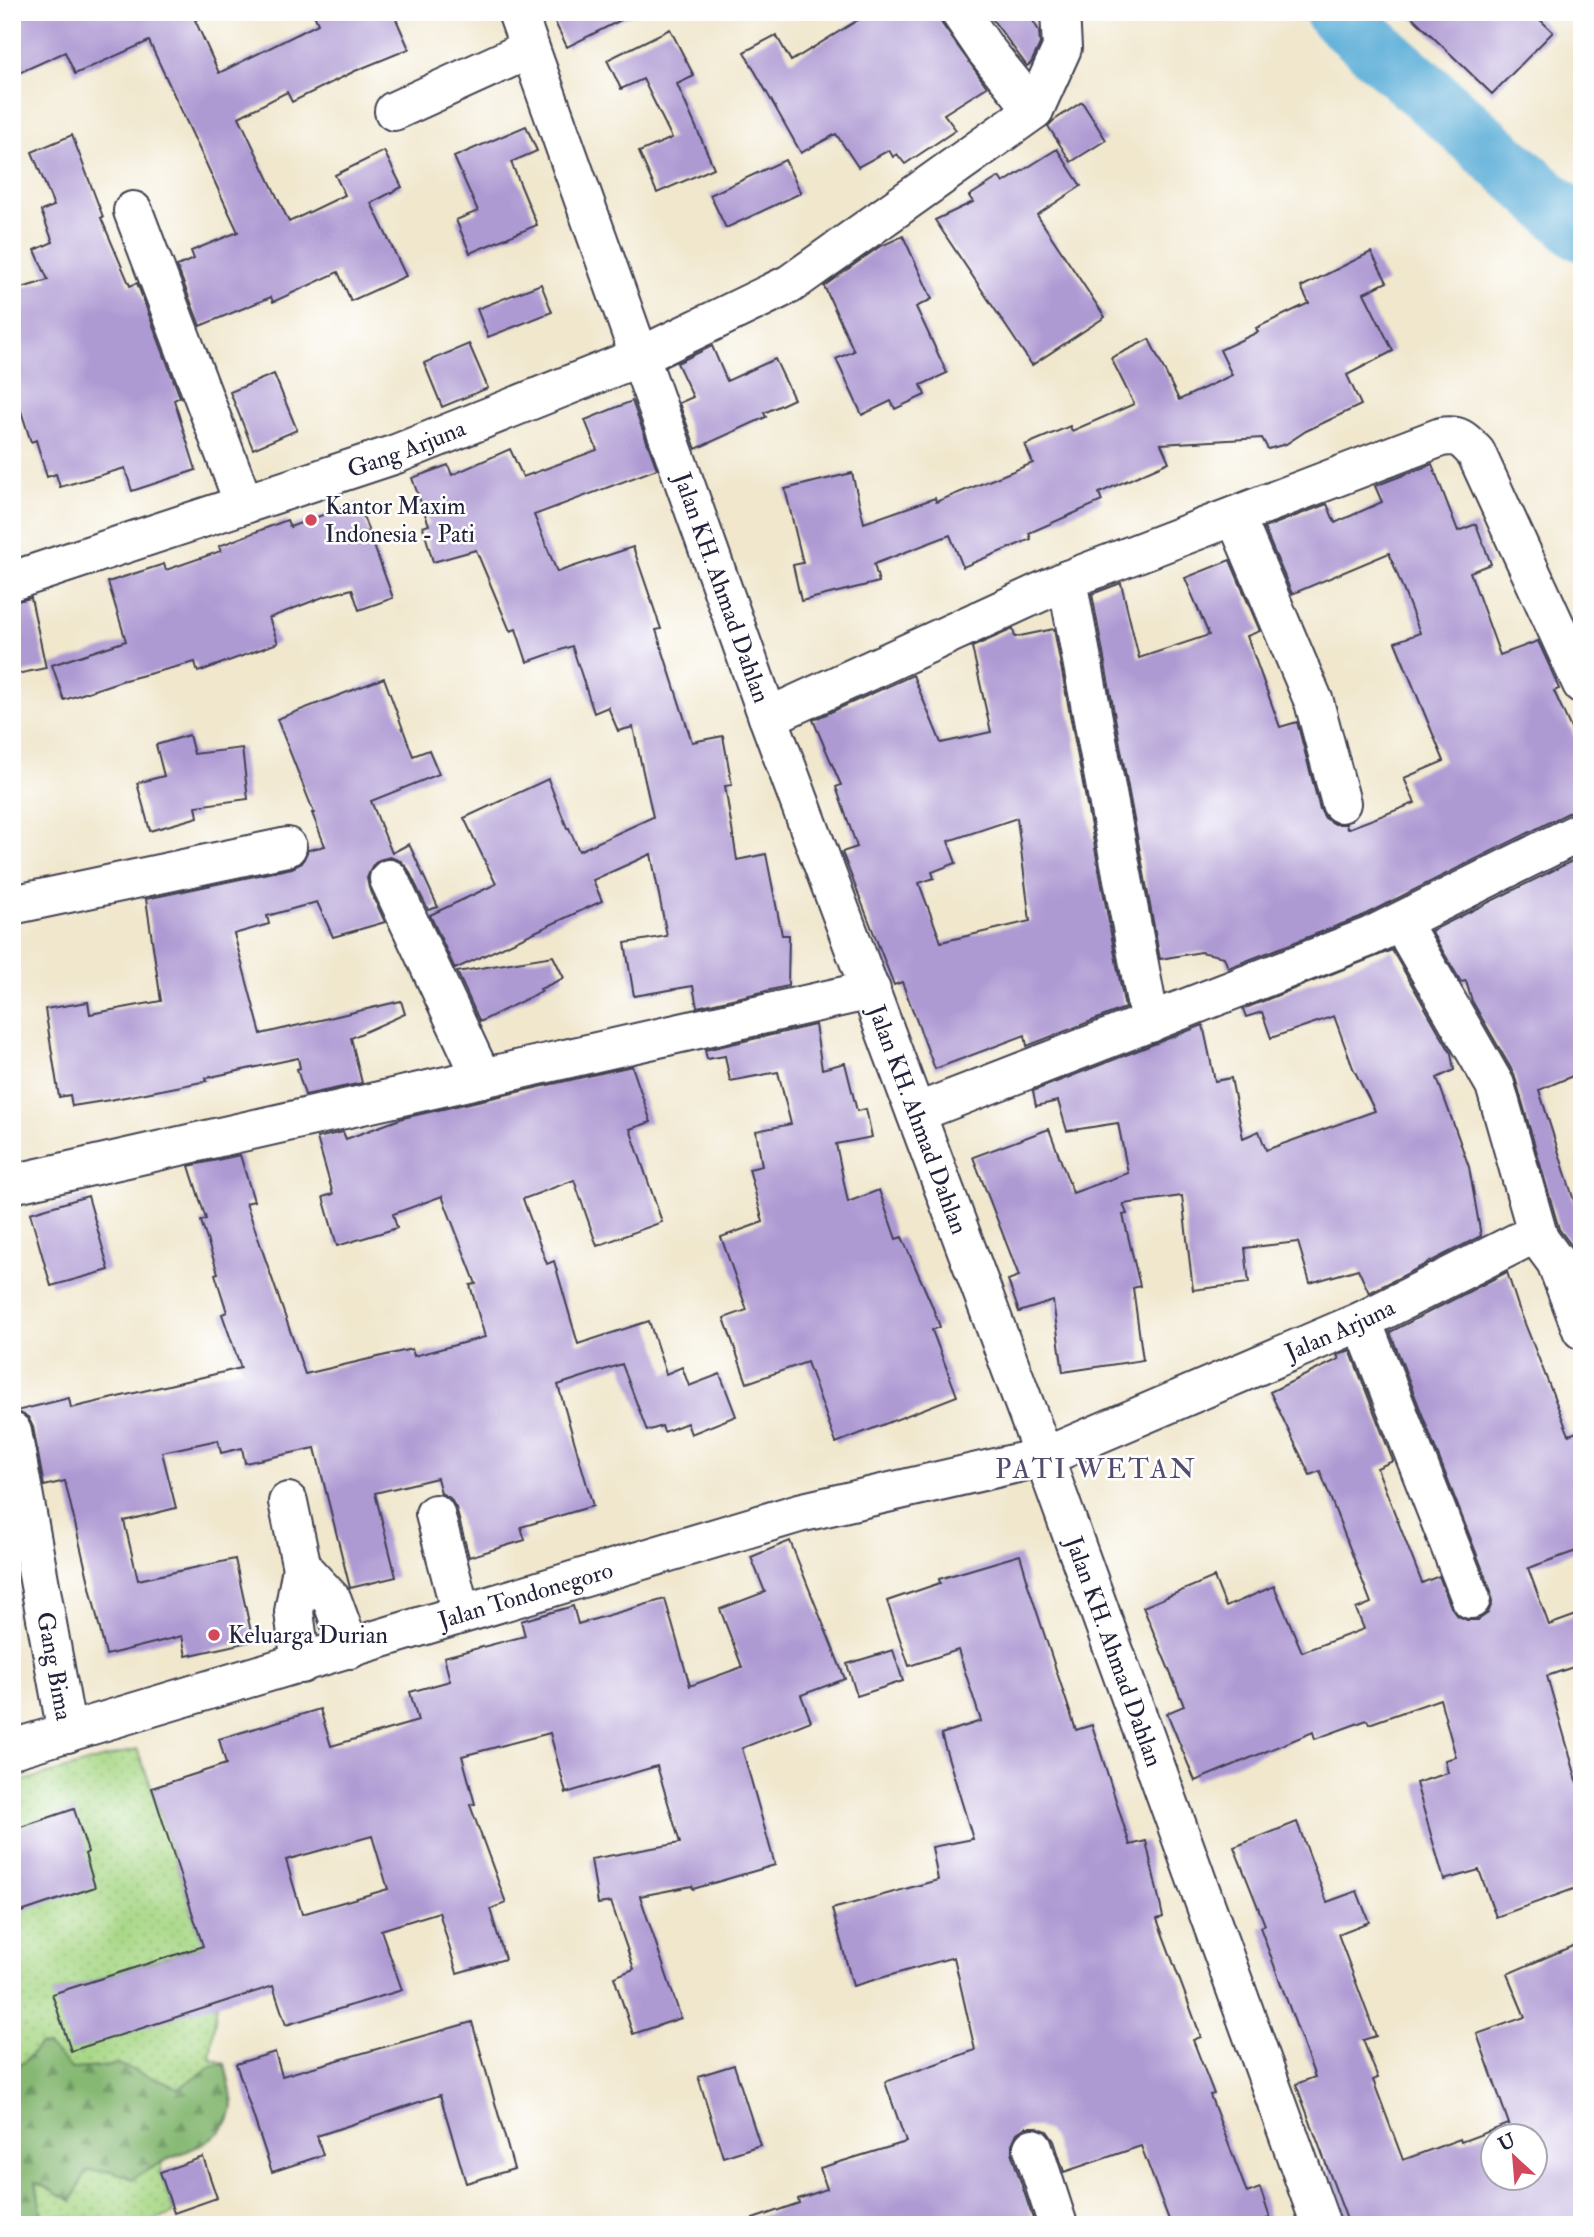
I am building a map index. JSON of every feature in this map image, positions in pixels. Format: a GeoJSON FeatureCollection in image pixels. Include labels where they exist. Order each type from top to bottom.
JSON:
{"type":"FeatureCollection","features":[{"type":"Feature","properties":{"kind":"street","name":"Jalan KH. Ahmad Dahlan"},"geometry":{"type":"LineString","coordinates":[[517,12],[768,718],[1044,1457],[1321,2225]]}},
{"type":"Feature","properties":{"kind":"street"},"geometry":{"type":"LineString","coordinates":[[960,12],[1034,110],[1062,48],[1060,12]]}},
{"type":"Feature","properties":{"kind":"street"},"geometry":{"type":"LineString","coordinates":[[394,111],[530,49]]}},
{"type":"Feature","properties":{"kind":"street","name":"Gang Arjuna"},"geometry":{"type":"LineString","coordinates":[[12,581],[396,454],[639,357],[790,284],[1034,110]]}},
{"type":"Feature","properties":{"kind":"street"},"geometry":{"type":"LineString","coordinates":[[133,211],[244,504]]}},
{"type":"Feature","properties":{"kind":"street"},"geometry":{"type":"LineString","coordinates":[[768,718],[1067,580],[1441,437],[1453,435],[1465,441],[1476,453],[1582,684]]}},
{"type":"Feature","properties":{"kind":"street"},"geometry":{"type":"LineString","coordinates":[[1235,516],[1314,702],[1341,803]]}},
{"type":"Feature","properties":{"kind":"street"},"geometry":{"type":"LineString","coordinates":[[1067,580],[1150,1023]]}},
{"type":"Feature","properties":{"kind":"street"},"geometry":{"type":"LineString","coordinates":[[915,1113],[1369,937],[1582,831]]}},
{"type":"Feature","properties":{"kind":"street"},"geometry":{"type":"LineString","coordinates":[[12,905],[286,847]]}},
{"type":"Feature","properties":{"kind":"street"},"geometry":{"type":"LineString","coordinates":[[390,879],[482,1078]]}},
{"type":"Feature","properties":{"kind":"street"},"geometry":{"type":"LineString","coordinates":[[1401,922],[1495,1085],[1539,1239],[1556,1262],[1582,1330]]}},
{"type":"Feature","properties":{"kind":"street"},"geometry":{"type":"LineString","coordinates":[[12,1184],[871,990]]}},
{"type":"Feature","properties":{"kind":"street","name":"Jalan Arjuna"},"geometry":{"type":"LineString","coordinates":[[1044,1457],[1362,1321],[1526,1238],[1539,1239]]}},
{"type":"Feature","properties":{"kind":"street"},"geometry":{"type":"LineString","coordinates":[[1362,1321],[1471,1599]]}},
{"type":"Feature","properties":{"kind":"street","name":"Gang Bima"},"geometry":{"type":"LineString","coordinates":[[12,1432],[67,1733]]}},
{"type":"Feature","properties":{"kind":"street","name":"Jalan Tondonegoro"},"geometry":{"type":"LineString","coordinates":[[12,1749],[799,1513],[1044,1457]]}},
{"type":"Feature","properties":{"kind":"street"},"geometry":{"type":"LineString","coordinates":[[288,1502],[302,1568],[294,1612],[301,1664]]}},
{"type":"Feature","properties":{"kind":"street"},"geometry":{"type":"LineString","coordinates":[[435,1514],[461,1614]]}},
{"type":"Feature","properties":{"kind":"street"},"geometry":{"type":"LineString","coordinates":[[302,1568],[332,1600],[350,1649]]}},
{"type":"Feature","properties":{"kind":"street"},"geometry":{"type":"LineString","coordinates":[[1033,2148],[1058,2225]]}},
{"type":"Feature","properties":{"kind":"green space"},"geometry":{"type":"Polygon","coordinates":[[[137,1749],[203,1946],[53,1994],[217,2003],[210,2058],[225,2064],[233,2107],[230,2117],[216,2135],[162,2162],[160,2172],[174,2213],[145,2225],[12,2225],[12,1784],[137,1749]]]}},
{"type":"Feature","properties":{"kind":"green space"},"geometry":{"type":"Polygon","coordinates":[[[39,2045],[48,2046],[72,2069],[118,2064],[179,2088],[212,2066],[225,2064],[233,2109],[221,2131],[201,2145],[132,2179],[113,2171],[86,2171],[72,2201],[36,2182],[42,2217],[68,2217],[70,2225],[12,2225],[12,2069],[24,2062],[39,2045]]]}},
{"type":"Feature","properties":{"kind":"building"},"geometry":{"type":"Polygon","coordinates":[[[12,12],[213,12],[195,20],[219,73],[318,24],[313,12],[393,12],[409,49],[355,71],[292,102],[287,92],[239,117],[289,222],[345,195],[335,175],[384,151],[402,187],[371,203],[406,276],[351,301],[338,272],[273,302],[271,297],[200,326],[177,266],[194,259],[191,251],[238,232],[149,41],[75,74],[65,52],[12,76],[12,12]]]}},
{"type":"Feature","properties":{"kind":"building"},"geometry":{"type":"Polygon","coordinates":[[[550,12],[637,12],[567,47],[550,12]]]}},
{"type":"Feature","properties":{"kind":"building"},"geometry":{"type":"Polygon","coordinates":[[[871,12],[938,12],[942,24],[987,87],[944,114],[956,130],[905,164],[897,154],[893,157],[889,150],[858,167],[836,134],[801,153],[744,52],[776,35],[791,61],[871,12]]]}},
{"type":"Feature","properties":{"kind":"building"},"geometry":{"type":"Polygon","coordinates":[[[987,12],[1028,12],[1039,31],[1040,44],[1031,63],[1027,66],[987,12]]]}},
{"type":"Feature","properties":{"kind":"building"},"geometry":{"type":"Polygon","coordinates":[[[1407,12],[1532,12],[1553,32],[1492,94],[1407,12]]]}},
{"type":"Feature","properties":{"kind":"building"},"geometry":{"type":"Polygon","coordinates":[[[670,29],[694,76],[677,84],[714,168],[657,193],[639,152],[672,138],[643,79],[621,89],[607,60],[670,29]]]}},
{"type":"Feature","properties":{"kind":"building"},"geometry":{"type":"Polygon","coordinates":[[[1082,102],[1106,140],[1071,162],[1048,126],[1082,102]]]}},
{"type":"Feature","properties":{"kind":"building"},"geometry":{"type":"Polygon","coordinates":[[[526,126],[537,151],[511,162],[537,225],[470,253],[456,220],[478,211],[454,157],[526,126]]]}},
{"type":"Feature","properties":{"kind":"building"},"geometry":{"type":"Polygon","coordinates":[[[72,135],[103,217],[101,218],[130,286],[137,283],[180,397],[174,400],[196,470],[132,491],[125,468],[60,487],[56,474],[47,477],[36,440],[31,442],[12,383],[12,291],[48,280],[35,250],[53,242],[41,211],[54,206],[32,152],[72,135]]]}},
{"type":"Feature","properties":{"kind":"building"},"geometry":{"type":"Polygon","coordinates":[[[1057,149],[1081,186],[1037,215],[1105,317],[1032,365],[935,220],[973,202],[969,196],[999,177],[1003,183],[1057,149]]]}},
{"type":"Feature","properties":{"kind":"building"},"geometry":{"type":"Polygon","coordinates":[[[785,160],[801,193],[726,228],[710,195],[785,160]]]}},
{"type":"Feature","properties":{"kind":"building"},"geometry":{"type":"Polygon","coordinates":[[[903,236],[932,299],[916,307],[947,373],[921,385],[925,395],[895,409],[891,401],[862,415],[836,359],[854,351],[824,286],[879,247],[903,236]]]}},
{"type":"Feature","properties":{"kind":"building"},"geometry":{"type":"Polygon","coordinates":[[[1371,252],[1387,282],[1364,293],[1393,351],[1347,375],[1361,405],[1306,431],[1286,444],[1268,449],[1262,438],[1161,444],[1169,462],[1099,493],[1102,501],[1029,533],[1031,539],[963,567],[950,535],[874,564],[879,582],[801,601],[793,565],[803,563],[785,489],[852,473],[864,523],[935,498],[936,502],[1033,463],[1025,445],[1070,426],[1072,431],[1134,404],[1111,358],[1149,339],[1179,400],[1232,375],[1220,350],[1258,332],[1256,328],[1309,303],[1301,287],[1371,252]]]}},
{"type":"Feature","properties":{"kind":"building"},"geometry":{"type":"Polygon","coordinates":[[[541,284],[552,312],[488,337],[477,309],[541,284]]]}},
{"type":"Feature","properties":{"kind":"building"},"geometry":{"type":"Polygon","coordinates":[[[469,344],[488,388],[442,407],[424,363],[469,344]]]}},
{"type":"Feature","properties":{"kind":"building"},"geometry":{"type":"Polygon","coordinates":[[[712,346],[727,381],[775,359],[794,399],[764,413],[766,417],[696,449],[679,403],[693,397],[677,363],[712,346]]]}},
{"type":"Feature","properties":{"kind":"building"},"geometry":{"type":"Polygon","coordinates":[[[274,374],[297,430],[253,449],[230,392],[274,374]]]}},
{"type":"Feature","properties":{"kind":"building"},"geometry":{"type":"Polygon","coordinates":[[[632,401],[657,469],[534,515],[557,572],[633,547],[661,629],[656,630],[692,742],[723,736],[732,785],[725,786],[737,860],[766,854],[782,935],[789,935],[788,986],[697,1007],[693,986],[634,996],[625,943],[667,936],[651,854],[593,880],[602,901],[455,969],[430,915],[496,884],[464,818],[548,779],[579,851],[653,817],[633,727],[618,731],[608,707],[594,713],[572,646],[527,662],[516,629],[510,631],[476,550],[433,562],[423,527],[429,525],[412,478],[448,465],[452,475],[510,449],[523,477],[597,450],[585,420],[632,401]]]}},
{"type":"Feature","properties":{"kind":"building"},"geometry":{"type":"Polygon","coordinates":[[[1432,464],[1458,531],[1476,524],[1491,564],[1470,572],[1500,655],[1538,641],[1550,667],[1559,689],[1554,691],[1582,753],[1582,809],[1572,811],[1360,917],[1228,968],[1224,957],[1201,952],[1160,959],[1092,594],[1121,583],[1139,658],[1209,635],[1185,578],[1230,560],[1260,631],[1247,636],[1280,727],[1297,722],[1320,809],[1325,818],[1335,824],[1346,824],[1347,829],[1415,803],[1404,778],[1444,761],[1395,642],[1420,633],[1389,553],[1292,594],[1264,528],[1327,504],[1335,523],[1382,502],[1375,486],[1432,464]]]}},
{"type":"Feature","properties":{"kind":"building"},"geometry":{"type":"Polygon","coordinates":[[[358,502],[393,598],[359,610],[352,589],[323,597],[269,618],[278,643],[198,672],[195,662],[121,681],[64,700],[52,665],[126,641],[108,582],[164,564],[166,570],[221,551],[219,546],[287,520],[290,527],[358,502]]]}},
{"type":"Feature","properties":{"kind":"building"},"geometry":{"type":"Polygon","coordinates":[[[31,598],[46,668],[12,675],[12,602],[31,598]]]}},
{"type":"Feature","properties":{"kind":"building"},"geometry":{"type":"Polygon","coordinates":[[[1013,629],[1015,637],[1054,629],[1125,1008],[1027,1046],[1025,1035],[935,1069],[902,982],[894,985],[842,852],[857,847],[836,787],[841,785],[813,720],[913,675],[941,743],[991,732],[972,647],[1013,629]],[[1017,818],[948,841],[956,863],[932,872],[934,878],[919,883],[941,942],[1030,921],[1017,818]]]}},
{"type":"Feature","properties":{"kind":"building"},"geometry":{"type":"Polygon","coordinates":[[[384,678],[413,756],[429,750],[439,774],[371,801],[392,853],[409,844],[438,907],[428,910],[408,869],[401,861],[390,857],[379,860],[372,866],[367,878],[385,922],[333,937],[317,902],[267,916],[269,924],[234,934],[261,1034],[401,1001],[405,1014],[351,1038],[362,1083],[305,1095],[297,1069],[300,1068],[298,1058],[206,1078],[207,1081],[110,1100],[72,1106],[70,1095],[59,1097],[45,1009],[88,1002],[90,1014],[161,1001],[146,899],[292,868],[302,863],[308,850],[325,846],[277,719],[384,678]]]}},
{"type":"Feature","properties":{"kind":"building"},"geometry":{"type":"Polygon","coordinates":[[[189,735],[194,754],[242,748],[248,799],[196,806],[198,817],[150,831],[137,783],[164,776],[156,745],[189,735]]]}},
{"type":"Feature","properties":{"kind":"building"},"geometry":{"type":"Polygon","coordinates":[[[1582,856],[1582,1072],[1539,1090],[1575,1204],[1582,1201],[1582,1268],[1574,1249],[1559,1229],[1514,1074],[1472,1001],[1466,981],[1461,982],[1431,931],[1582,856]]]}},
{"type":"Feature","properties":{"kind":"building"},"geometry":{"type":"Polygon","coordinates":[[[1392,950],[1451,1053],[1454,1070],[1437,1078],[1469,1167],[1481,1236],[1369,1293],[1358,1269],[1310,1283],[1298,1242],[1245,1248],[1249,1283],[1193,1290],[1182,1196],[1123,1204],[1127,1214],[1123,1215],[1140,1286],[1133,1288],[1143,1360],[1063,1372],[1053,1301],[1019,1312],[1008,1280],[1019,1276],[973,1157],[1049,1129],[1073,1193],[1128,1173],[1118,1123],[1067,1131],[1058,1101],[1036,1106],[1033,1091],[1203,1025],[1215,1081],[1231,1078],[1243,1138],[1259,1131],[1266,1150],[1375,1111],[1353,1068],[1334,1016],[1271,1038],[1262,1012],[1246,1017],[1243,1009],[1392,950]]]}},
{"type":"Feature","properties":{"kind":"building"},"geometry":{"type":"Polygon","coordinates":[[[553,956],[564,978],[480,1022],[457,972],[553,956]]]}},
{"type":"Feature","properties":{"kind":"building"},"geometry":{"type":"Polygon","coordinates":[[[815,1025],[822,1069],[845,1063],[857,1111],[866,1109],[872,1137],[836,1144],[848,1202],[879,1190],[896,1239],[902,1237],[931,1303],[940,1327],[932,1330],[957,1396],[836,1443],[807,1362],[747,1383],[724,1318],[747,1310],[721,1237],[763,1222],[749,1169],[762,1166],[756,1131],[791,1124],[778,1072],[730,1081],[725,1056],[707,1059],[705,1050],[815,1025]]]}},
{"type":"Feature","properties":{"kind":"building"},"geometry":{"type":"Polygon","coordinates":[[[632,1066],[651,1122],[630,1129],[662,1222],[597,1246],[574,1180],[523,1199],[547,1264],[554,1261],[578,1344],[649,1321],[666,1374],[682,1367],[689,1386],[720,1374],[736,1416],[691,1434],[687,1423],[664,1432],[662,1426],[647,1431],[622,1364],[558,1385],[593,1506],[521,1527],[525,1540],[469,1557],[456,1508],[450,1498],[441,1493],[437,1478],[375,1493],[396,1577],[350,1588],[315,1448],[245,1463],[242,1448],[221,1453],[218,1440],[162,1452],[176,1508],[124,1521],[138,1580],[235,1559],[253,1641],[186,1656],[182,1636],[106,1655],[65,1481],[44,1486],[33,1427],[28,1417],[16,1411],[69,1398],[71,1408],[241,1368],[222,1314],[227,1312],[201,1221],[206,1219],[189,1166],[240,1155],[254,1201],[246,1203],[305,1374],[412,1349],[414,1356],[485,1337],[470,1285],[476,1284],[442,1196],[393,1214],[397,1228],[337,1246],[323,1197],[333,1194],[317,1138],[343,1132],[346,1139],[403,1118],[632,1066]]]}},
{"type":"Feature","properties":{"kind":"building"},"geometry":{"type":"Polygon","coordinates":[[[88,1196],[109,1270],[51,1286],[30,1213],[88,1196]]]}},
{"type":"Feature","properties":{"kind":"building"},"geometry":{"type":"Polygon","coordinates":[[[1507,1272],[1569,1435],[1582,1430],[1582,1549],[1528,1568],[1549,1625],[1582,1613],[1582,1664],[1547,1676],[1582,1798],[1582,1886],[1496,1917],[1479,1870],[1444,1880],[1416,1783],[1448,1773],[1445,1760],[1456,1757],[1440,1699],[1369,1724],[1367,1720],[1315,1739],[1313,1732],[1195,1781],[1167,1713],[1184,1706],[1143,1607],[1214,1577],[1226,1607],[1274,1586],[1302,1652],[1364,1629],[1356,1609],[1371,1603],[1320,1471],[1310,1475],[1270,1392],[1339,1359],[1337,1355],[1350,1350],[1393,1461],[1377,1468],[1422,1583],[1439,1576],[1451,1607],[1458,1616],[1467,1620],[1478,1620],[1488,1613],[1492,1603],[1491,1591],[1390,1332],[1507,1272]]]}},
{"type":"Feature","properties":{"kind":"building"},"geometry":{"type":"Polygon","coordinates":[[[790,1541],[845,1679],[801,1695],[811,1721],[742,1748],[775,1865],[693,1889],[692,1886],[640,1896],[681,2018],[633,2034],[614,1977],[634,1969],[611,1902],[598,1904],[591,1859],[680,1843],[657,1766],[566,1793],[550,1733],[462,1756],[475,1804],[470,1805],[506,1903],[490,1909],[505,1959],[457,1973],[439,1912],[381,1930],[402,1990],[286,2025],[273,1986],[71,2051],[52,1994],[203,1946],[152,1788],[226,1764],[219,1739],[320,1709],[331,1746],[418,1721],[410,1692],[450,1681],[444,1657],[525,1636],[521,1621],[573,1606],[578,1624],[665,1599],[690,1686],[742,1667],[720,1609],[765,1592],[751,1557],[790,1541]],[[372,1836],[286,1860],[302,1914],[388,1889],[372,1836]]]}},
{"type":"Feature","properties":{"kind":"building"},"geometry":{"type":"Polygon","coordinates":[[[1020,1555],[1076,1730],[1092,1725],[1130,1845],[1146,1841],[1163,1917],[1157,1919],[1201,2037],[1193,2040],[1214,2094],[1210,2095],[1247,2193],[1260,2188],[1270,2218],[1249,2225],[1171,2225],[1141,2146],[1064,2172],[1054,2141],[1047,2131],[1026,2127],[1017,2133],[1012,2144],[1012,2155],[1035,2225],[751,2225],[750,2220],[799,2203],[798,2199],[827,2189],[820,2168],[906,2142],[885,2082],[975,2050],[954,1957],[853,1986],[832,1909],[938,1880],[932,1847],[973,1839],[941,1734],[981,1721],[958,1650],[909,1666],[887,1601],[940,1583],[939,1579],[1020,1555]]]}},
{"type":"Feature","properties":{"kind":"building"},"geometry":{"type":"Polygon","coordinates":[[[893,1650],[903,1681],[857,1696],[847,1664],[893,1650]]]}},
{"type":"Feature","properties":{"kind":"building"},"geometry":{"type":"Polygon","coordinates":[[[74,1809],[88,1852],[85,1854],[95,1887],[12,1915],[12,1830],[74,1809]]]}},
{"type":"Feature","properties":{"kind":"building"},"geometry":{"type":"Polygon","coordinates":[[[1297,1822],[1327,1902],[1357,1891],[1369,1922],[1338,1934],[1376,2036],[1363,2040],[1378,2078],[1373,2080],[1403,2160],[1460,2139],[1461,2142],[1478,2136],[1478,2192],[1548,2192],[1548,2122],[1508,2122],[1477,2034],[1525,2017],[1507,1974],[1582,1942],[1582,2219],[1565,2225],[1349,2225],[1296,2084],[1315,2077],[1260,1927],[1265,1925],[1234,1847],[1297,1822]]]}},
{"type":"Feature","properties":{"kind":"building"},"geometry":{"type":"Polygon","coordinates":[[[472,2022],[514,2169],[466,2183],[440,2095],[317,2136],[323,2155],[272,2172],[236,2064],[275,2052],[282,2076],[472,2022]]]}},
{"type":"Feature","properties":{"kind":"building"},"geometry":{"type":"Polygon","coordinates":[[[734,2065],[760,2145],[723,2157],[698,2076],[734,2065]]]}},
{"type":"Feature","properties":{"kind":"building"},"geometry":{"type":"Polygon","coordinates":[[[203,2157],[217,2198],[174,2213],[160,2172],[203,2157]]]}},
{"type":"Feature","properties":{"kind":"waterway"},"geometry":{"type":"LineString","coordinates":[[1335,12],[1582,231]]}},
{"type":"Feature","properties":{"kind":"place","name":"Kantor Maxim Indonesia - Pati"},"geometry":{"type":"Point","coordinates":[311,520]}},
{"type":"Feature","properties":{"kind":"place","name":"Keluarga Durian"},"geometry":{"type":"Point","coordinates":[214,1635]}},
{"type":"Feature","properties":{"kind":"district","name":"PATI WETAN"},"geometry":{"type":"Point","coordinates":[1096,1469]}}]}
